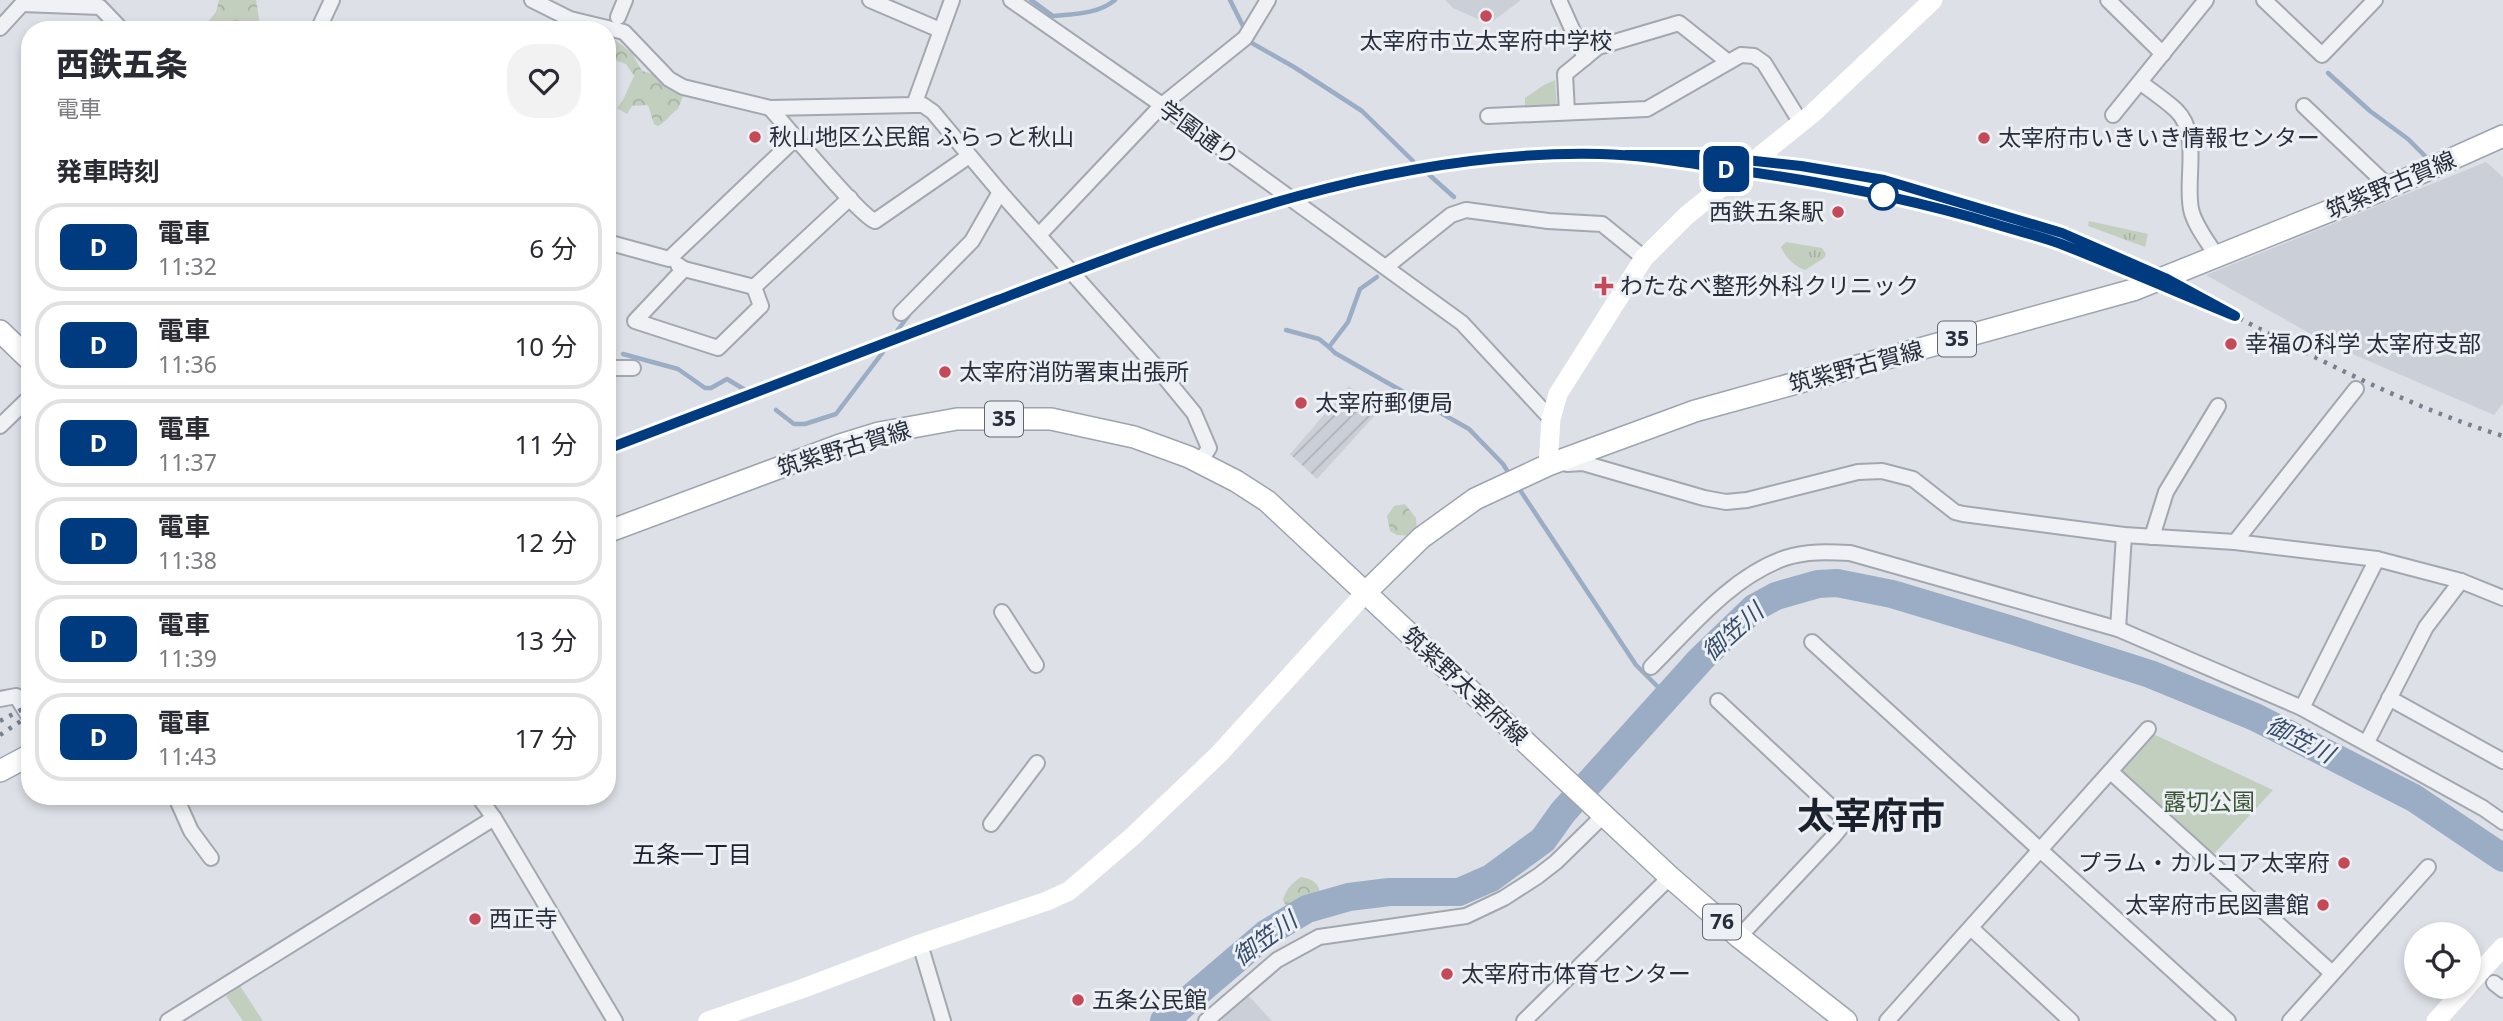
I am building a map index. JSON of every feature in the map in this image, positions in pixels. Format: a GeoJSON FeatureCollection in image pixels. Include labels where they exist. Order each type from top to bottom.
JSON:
{"type":"FeatureCollection","features":[{"type":"Feature","properties":{"kind":"main road","name":"筑紫野古賀線"},"geometry":{"type":"LineString","coordinates":[[616,529],[879,433],[957,419],[1051,419],[1134,437],[1237,481],[1267,501],[1366,592],[1421,538],[1475,499],[1548,465],[1695,411],[2133,290],[2389,187],[2503,136]]}},
{"type":"Feature","properties":{"kind":"main road"},"geometry":{"type":"LineString","coordinates":[[0,331],[21,351]]}},
{"type":"Feature","properties":{"kind":"main road","name":"筑紫野太宰府線"},"geometry":{"type":"LineString","coordinates":[[1366,592],[1603,814]]}},
{"type":"Feature","properties":{"kind":"main road"},"geometry":{"type":"LineString","coordinates":[[0,771],[21,760]]}},
{"type":"Feature","properties":{"kind":"main road","name":"76"},"geometry":{"type":"LineString","coordinates":[[1603,814],[1739,937],[1846,1021]]}},
{"type":"Feature","properties":{"kind":"street"},"geometry":{"type":"LineString","coordinates":[[322,21],[332,0]]}},
{"type":"Feature","properties":{"kind":"street"},"geometry":{"type":"LineString","coordinates":[[618,17],[625,0]]}},
{"type":"Feature","properties":{"kind":"street"},"geometry":{"type":"LineString","coordinates":[[870,0],[940,30]]}},
{"type":"Feature","properties":{"kind":"street"},"geometry":{"type":"LineString","coordinates":[[914,105],[952,0]]}},
{"type":"Feature","properties":{"kind":"street","name":"学園通り"},"geometry":{"type":"LineString","coordinates":[[1011,0],[1162,105],[1462,323],[1551,419]]}},
{"type":"Feature","properties":{"kind":"street"},"geometry":{"type":"LineString","coordinates":[[1040,234],[1162,105],[1245,38],[1268,0]]}},
{"type":"Feature","properties":{"kind":"street"},"geometry":{"type":"LineString","coordinates":[[1559,0],[1585,58]]}},
{"type":"Feature","properties":{"kind":"street"},"geometry":{"type":"LineString","coordinates":[[2108,0],[2163,54]]}},
{"type":"Feature","properties":{"kind":"street"},"geometry":{"type":"LineString","coordinates":[[2113,115],[2206,0]]}},
{"type":"Feature","properties":{"kind":"street"},"geometry":{"type":"LineString","coordinates":[[2264,0],[2322,55],[2375,0]]}},
{"type":"Feature","properties":{"kind":"street"},"geometry":{"type":"LineString","coordinates":[[535,1],[578,21]]}},
{"type":"Feature","properties":{"kind":"street"},"geometry":{"type":"LineString","coordinates":[[1925,3],[1801,123],[1686,216],[1644,258],[1558,394],[1551,419],[1548,465],[1583,463],[1726,502],[1747,500],[1858,472],[1882,471],[1913,479],[1955,512],[2124,535],[2235,542],[2377,559],[2461,581],[2503,598]]}},
{"type":"Feature","properties":{"kind":"street"},"geometry":{"type":"LineString","coordinates":[[0,28],[22,4],[100,7],[113,21]]}},
{"type":"Feature","properties":{"kind":"street"},"geometry":{"type":"LineString","coordinates":[[1567,112],[1564,74],[1598,47],[1679,23],[1727,61]]}},
{"type":"Feature","properties":{"kind":"street"},"geometry":{"type":"LineString","coordinates":[[616,30],[624,32],[676,84],[770,108],[923,105],[933,112],[968,156],[1116,319],[1194,413],[1209,448],[1200,463]]}},
{"type":"Feature","properties":{"kind":"street"},"geometry":{"type":"LineString","coordinates":[[1488,116],[1647,109],[1741,55],[1754,56],[1764,63],[1801,123]]}},
{"type":"Feature","properties":{"kind":"street"},"geometry":{"type":"LineString","coordinates":[[2141,83],[2177,111],[2184,121],[2189,141],[2191,212],[2217,257]]}},
{"type":"Feature","properties":{"kind":"street"},"geometry":{"type":"LineString","coordinates":[[2304,106],[2389,187]]}},
{"type":"Feature","properties":{"kind":"street"},"geometry":{"type":"LineString","coordinates":[[770,108],[850,198],[875,221],[968,156]]}},
{"type":"Feature","properties":{"kind":"street"},"geometry":{"type":"LineString","coordinates":[[669,259],[796,138]]}},
{"type":"Feature","properties":{"kind":"street"},"geometry":{"type":"LineString","coordinates":[[901,313],[972,241],[1000,192]]}},
{"type":"Feature","properties":{"kind":"street"},"geometry":{"type":"LineString","coordinates":[[754,287],[850,198]]}},
{"type":"Feature","properties":{"kind":"street"},"geometry":{"type":"LineString","coordinates":[[1386,267],[1451,215],[1466,210],[1548,221],[1602,224],[1644,258]]}},
{"type":"Feature","properties":{"kind":"street"},"geometry":{"type":"LineString","coordinates":[[616,245],[669,259],[684,269],[754,287]]}},
{"type":"Feature","properties":{"kind":"street"},"geometry":{"type":"LineString","coordinates":[[684,269],[635,321],[718,348],[761,306],[754,287]]}},
{"type":"Feature","properties":{"kind":"street"},"geometry":{"type":"LineString","coordinates":[[616,368],[633,368]]}},
{"type":"Feature","properties":{"kind":"street"},"geometry":{"type":"LineString","coordinates":[[2235,542],[2356,389]]}},
{"type":"Feature","properties":{"kind":"street"},"geometry":{"type":"LineString","coordinates":[[0,426],[21,406]]}},
{"type":"Feature","properties":{"kind":"street"},"geometry":{"type":"LineString","coordinates":[[2152,537],[2166,492],[2218,406]]}},
{"type":"Feature","properties":{"kind":"street"},"geometry":{"type":"LineString","coordinates":[[2118,629],[2124,535]]}},
{"type":"Feature","properties":{"kind":"street"},"geometry":{"type":"LineString","coordinates":[[1651,667],[1715,603],[1751,576],[1786,558],[1818,551],[1850,552],[2118,629],[2302,708],[2367,742],[2503,822]]}},
{"type":"Feature","properties":{"kind":"street"},"geometry":{"type":"LineString","coordinates":[[2302,708],[2377,559]]}},
{"type":"Feature","properties":{"kind":"street"},"geometry":{"type":"LineString","coordinates":[[2367,742],[2426,627],[2461,581]]}},
{"type":"Feature","properties":{"kind":"street"},"geometry":{"type":"LineString","coordinates":[[708,1021],[1047,901],[1074,887],[1219,754],[1366,592]]}},
{"type":"Feature","properties":{"kind":"street"},"geometry":{"type":"LineString","coordinates":[[1002,612],[1036,665]]}},
{"type":"Feature","properties":{"kind":"street"},"geometry":{"type":"LineString","coordinates":[[1812,642],[2228,1021]]}},
{"type":"Feature","properties":{"kind":"street"},"geometry":{"type":"LineString","coordinates":[[0,699],[16,696],[21,704]]}},
{"type":"Feature","properties":{"kind":"street"},"geometry":{"type":"LineString","coordinates":[[2389,698],[2503,761]]}},
{"type":"Feature","properties":{"kind":"street"},"geometry":{"type":"LineString","coordinates":[[1718,701],[1842,817],[1842,826],[1833,837],[1739,937]]}},
{"type":"Feature","properties":{"kind":"street"},"geometry":{"type":"LineString","coordinates":[[1886,1021],[2148,729]]}},
{"type":"Feature","properties":{"kind":"street"},"geometry":{"type":"LineString","coordinates":[[991,824],[1037,763]]}},
{"type":"Feature","properties":{"kind":"street"},"geometry":{"type":"LineString","coordinates":[[2111,772],[2332,973]]}},
{"type":"Feature","properties":{"kind":"street"},"geometry":{"type":"LineString","coordinates":[[179,805],[191,831],[211,858]]}},
{"type":"Feature","properties":{"kind":"street"},"geometry":{"type":"LineString","coordinates":[[485,805],[615,1021]]}},
{"type":"Feature","properties":{"kind":"street"},"geometry":{"type":"LineString","coordinates":[[1206,1021],[1277,960],[1311,940],[1466,916],[1504,898],[1556,862],[1603,814]]}},
{"type":"Feature","properties":{"kind":"street"},"geometry":{"type":"LineString","coordinates":[[168,1021],[494,818]]}},
{"type":"Feature","properties":{"kind":"street"},"geometry":{"type":"LineString","coordinates":[[2290,1021],[2428,867]]}},
{"type":"Feature","properties":{"kind":"street"},"geometry":{"type":"LineString","coordinates":[[1524,1021],[1670,877]]}},
{"type":"Feature","properties":{"kind":"street"},"geometry":{"type":"LineString","coordinates":[[1971,928],[2071,1021]]}},
{"type":"Feature","properties":{"kind":"street"},"geometry":{"type":"LineString","coordinates":[[920,944],[943,1021]]}},
{"type":"Feature","properties":{"kind":"street"},"geometry":{"type":"LineString","coordinates":[[2481,972],[2503,947]]}},
{"type":"Feature","properties":{"kind":"street"},"geometry":{"type":"LineString","coordinates":[[2436,1021],[2456,999]]}},
{"type":"Feature","properties":{"kind":"shaded area","name":"太宰府市立太宰府中学校"},"geometry":{"type":"Polygon","coordinates":[[[1445,0],[1521,0],[1489,24],[1453,8],[1445,0]]]}},
{"type":"Feature","properties":{"kind":"shaded area"},"geometry":{"type":"Polygon","coordinates":[[[2486,162],[2503,177],[2503,403],[2494,415],[2327,343],[2206,275],[2486,162]]]}},
{"type":"Feature","properties":{"kind":"shaded area"},"geometry":{"type":"Polygon","coordinates":[[[1349,386],[1378,412],[1317,479],[1290,454],[1349,386]]]}},
{"type":"Feature","properties":{"kind":"shaded area"},"geometry":{"type":"Polygon","coordinates":[[[1247,994],[1272,1021],[1222,1021],[1219,1018],[1247,994]]]}},
{"type":"Feature","properties":{"kind":"green space"},"geometry":{"type":"Polygon","coordinates":[[[219,0],[256,0],[259,21],[208,21],[216,12],[219,0]]]}},
{"type":"Feature","properties":{"kind":"green space"},"geometry":{"type":"Polygon","coordinates":[[[616,41],[632,53],[642,71],[660,76],[664,86],[683,96],[678,109],[658,126],[654,124],[648,105],[632,106],[627,114],[617,108],[634,76],[626,64],[616,60],[616,41]]]}},
{"type":"Feature","properties":{"kind":"green space"},"geometry":{"type":"Polygon","coordinates":[[[1555,80],[1557,107],[1525,108],[1525,98],[1555,80]]]}},
{"type":"Feature","properties":{"kind":"green space"},"geometry":{"type":"Polygon","coordinates":[[[2089,221],[2148,234],[2145,247],[2088,226],[2089,221]]]}},
{"type":"Feature","properties":{"kind":"green space"},"geometry":{"type":"Polygon","coordinates":[[[1786,242],[1822,248],[1826,254],[1805,270],[1801,269],[1781,247],[1786,242]]]}},
{"type":"Feature","properties":{"kind":"green space"},"geometry":{"type":"Polygon","coordinates":[[[1405,504],[1416,518],[1417,531],[1412,536],[1397,535],[1390,531],[1387,516],[1394,506],[1405,504]]]}},
{"type":"Feature","properties":{"kind":"green space","name":"露切公園"},"geometry":{"type":"Polygon","coordinates":[[[2151,733],[2273,790],[2212,856],[2121,776],[2121,766],[2151,733]]]}},
{"type":"Feature","properties":{"kind":"green space"},"geometry":{"type":"Polygon","coordinates":[[[1301,877],[1316,883],[1320,896],[1319,908],[1312,913],[1300,908],[1286,917],[1284,896],[1289,887],[1301,877]]]}},
{"type":"Feature","properties":{"kind":"green space"},"geometry":{"type":"Polygon","coordinates":[[[240,986],[263,1021],[243,1021],[226,996],[240,986]]]}},
{"type":"Feature","properties":{"kind":"waterway"},"geometry":{"type":"LineString","coordinates":[[1031,0],[1053,16],[1094,11],[1115,0]]}},
{"type":"Feature","properties":{"kind":"waterway"},"geometry":{"type":"LineString","coordinates":[[1230,0],[1245,30]]}},
{"type":"Feature","properties":{"kind":"waterway"},"geometry":{"type":"LineString","coordinates":[[1250,42],[1362,111],[1413,161]]}},
{"type":"Feature","properties":{"kind":"waterway"},"geometry":{"type":"LineString","coordinates":[[2328,73],[2425,156]]}},
{"type":"Feature","properties":{"kind":"waterway"},"geometry":{"type":"LineString","coordinates":[[1426,172],[1454,197]]}},
{"type":"Feature","properties":{"kind":"waterway"},"geometry":{"type":"LineString","coordinates":[[956,266],[976,245]]}},
{"type":"Feature","properties":{"kind":"waterway"},"geometry":{"type":"LineString","coordinates":[[1377,277],[1360,289],[1348,322],[1329,347],[1335,353],[1469,429],[1503,464],[1511,477]]}},
{"type":"Feature","properties":{"kind":"waterway"},"geometry":{"type":"LineString","coordinates":[[897,331],[909,315]]}},
{"type":"Feature","properties":{"kind":"waterway"},"geometry":{"type":"LineString","coordinates":[[1286,330],[1319,339],[1329,347]]}},
{"type":"Feature","properties":{"kind":"waterway"},"geometry":{"type":"LineString","coordinates":[[776,410],[794,424],[805,424],[836,414],[883,352]]}},
{"type":"Feature","properties":{"kind":"waterway"},"geometry":{"type":"LineString","coordinates":[[623,354],[678,369],[705,388],[711,388],[727,379],[747,391]]}},
{"type":"Feature","properties":{"kind":"waterway"},"geometry":{"type":"LineString","coordinates":[[1518,487],[1636,665],[1668,697]]}},
{"type":"Feature","properties":{"kind":"waterway","name":"御笠川"},"geometry":{"type":"LineString","coordinates":[[1164,1021],[1267,933],[1307,909],[1349,897],[1389,892],[1459,892],[1491,878],[1543,840],[1563,812],[1701,659],[1754,608],[1776,596],[1818,584],[1837,583],[1892,594],[2150,674],[2255,717],[2414,798],[2503,858]]}},
{"type":"Feature","properties":{"kind":"railway"},"geometry":{"type":"LineString","coordinates":[[616,446],[1018,292],[1257,206],[1396,171],[1497,158],[1608,153],[1719,156],[1774,161],[1883,179],[1970,203],[2103,249],[2367,382],[2434,412],[2503,436]]}},
{"type":"Feature","properties":{"kind":"railway"},"geometry":{"type":"LineString","coordinates":[[1695,165],[1801,179],[1905,200],[2008,228],[2108,264]]}},
{"type":"Feature","properties":{"kind":"railway"},"geometry":{"type":"LineString","coordinates":[[0,721],[21,710]]}},
{"type":"Feature","properties":{"kind":"railway"},"geometry":{"type":"LineString","coordinates":[[0,735],[21,721]]}},
{"type":"Feature","properties":{"kind":"train","name":"D"},"geometry":{"type":"LineString","coordinates":[[616,446],[1157,240],[1288,197],[1442,164],[1520,157],[1602,154],[1799,179],[1882,194],[2058,243],[2235,316],[2165,278],[2062,233],[1884,180],[1801,166],[1701,155],[1627,155]]}},
{"type":"Feature","properties":{"kind":"place","name":"太宰府市立太宰府中学校"},"geometry":{"type":"Point","coordinates":[1486,16]}},
{"type":"Feature","properties":{"kind":"place","name":"秋山地区公民館 ふらっと秋山"},"geometry":{"type":"Point","coordinates":[755,137]}},
{"type":"Feature","properties":{"kind":"place","name":"太宰府市いきいき情報センター"},"geometry":{"type":"Point","coordinates":[1984,138]}},
{"type":"Feature","properties":{"kind":"place","name":"西鉄五条駅"},"geometry":{"type":"Point","coordinates":[1838,212]}},
{"type":"Feature","properties":{"kind":"place","name":"わたなべ整形外科クリニック"},"geometry":{"type":"Point","coordinates":[1604,286]}},
{"type":"Feature","properties":{"kind":"place","name":"幸福の科学 太宰府支部"},"geometry":{"type":"Point","coordinates":[2231,344]}},
{"type":"Feature","properties":{"kind":"place","name":"太宰府消防署東出張所"},"geometry":{"type":"Point","coordinates":[945,372]}},
{"type":"Feature","properties":{"kind":"place","name":"太宰府郵便局"},"geometry":{"type":"Point","coordinates":[1301,403]}},
{"type":"Feature","properties":{"kind":"place","name":"プラム・カルコア太宰府"},"geometry":{"type":"Point","coordinates":[2344,863]}},
{"type":"Feature","properties":{"kind":"place","name":"太宰府市民図書館"},"geometry":{"type":"Point","coordinates":[2323,905]}},
{"type":"Feature","properties":{"kind":"place","name":"西正寺"},"geometry":{"type":"Point","coordinates":[475,919]}},
{"type":"Feature","properties":{"kind":"place","name":"太宰府市体育センター"},"geometry":{"type":"Point","coordinates":[1447,974]}},
{"type":"Feature","properties":{"kind":"place","name":"五条公民館"},"geometry":{"type":"Point","coordinates":[1078,1000]}},
{"type":"Feature","properties":{"kind":"district","name":"太宰府市"},"geometry":{"type":"Point","coordinates":[1871,816]}},
{"type":"Feature","properties":{"kind":"district","name":"五条一丁目"},"geometry":{"type":"Point","coordinates":[692,855]}}]}
